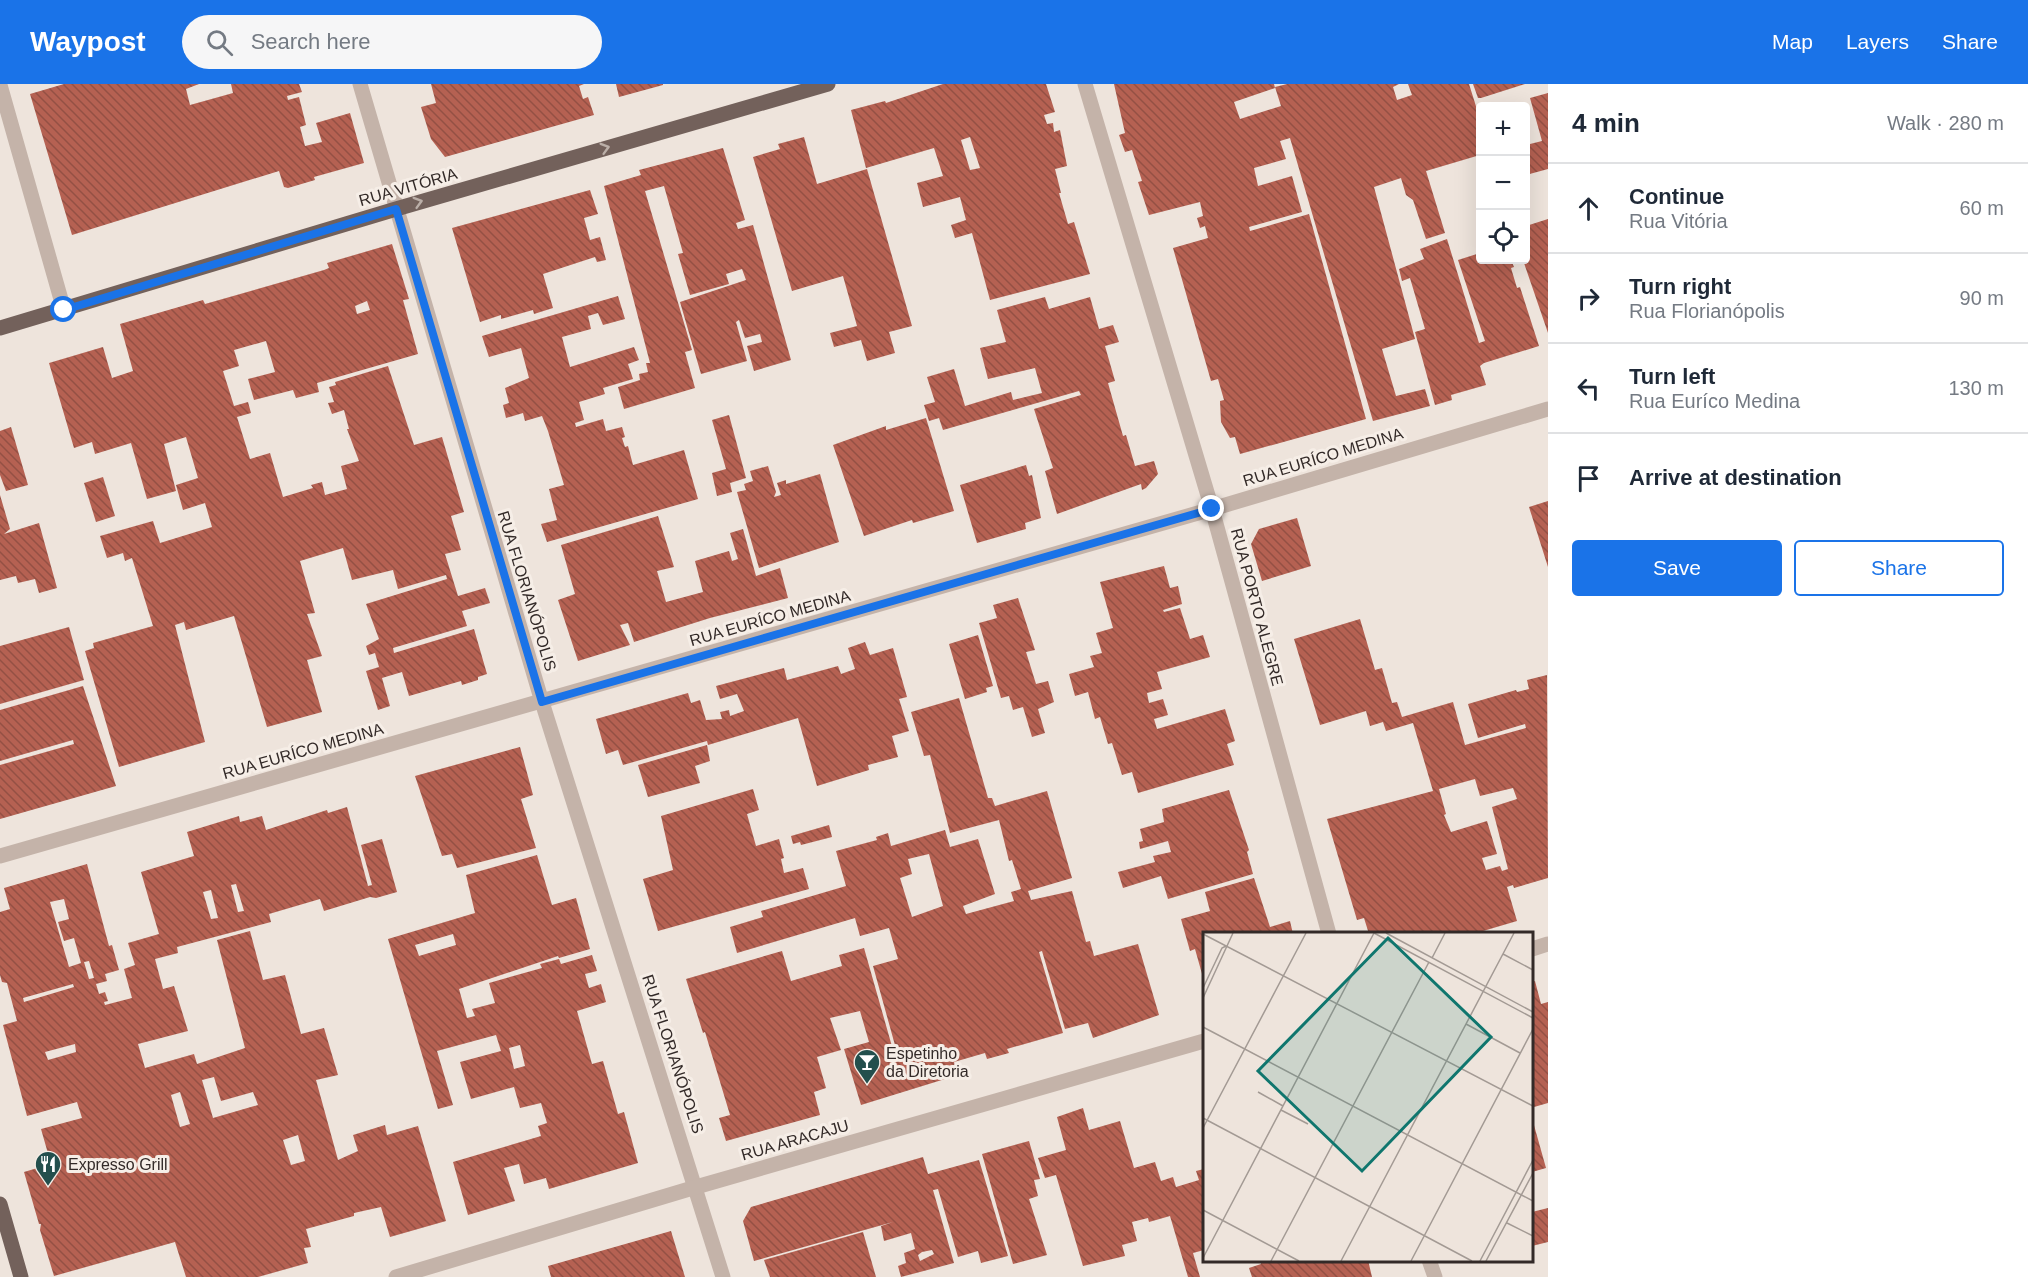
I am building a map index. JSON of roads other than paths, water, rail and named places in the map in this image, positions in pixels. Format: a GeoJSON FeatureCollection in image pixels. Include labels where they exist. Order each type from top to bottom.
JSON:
{"type":"FeatureCollection","features":[{"type":"Feature","properties":{"kind":"main road","name":"RUA VITÓRIA"},"geometry":{"type":"LineString","coordinates":[[0,328],[396,209],[828,84]]}},
{"type":"Feature","properties":{"kind":"main road"},"geometry":{"type":"LineString","coordinates":[[0,1204],[21,1277]]}},
{"type":"Feature","properties":{"kind":"street","name":"RUA FLORIANÓPOLIS"},"geometry":{"type":"LineString","coordinates":[[360,84],[542,702],[723,1277]]}},
{"type":"Feature","properties":{"kind":"street","name":"RUA PORTO ALEGRE"},"geometry":{"type":"LineString","coordinates":[[1085,84],[1212,509],[1329,932]]}},
{"type":"Feature","properties":{"kind":"street"},"geometry":{"type":"LineString","coordinates":[[0,85],[64,310]]}},
{"type":"Feature","properties":{"kind":"street","name":"RUA EURÍCO MEDINA"},"geometry":{"type":"LineString","coordinates":[[0,856],[1212,509],[1548,409]]}},
{"type":"Feature","properties":{"kind":"street"},"geometry":{"type":"LineString","coordinates":[[1533,949],[1548,944]]}},
{"type":"Feature","properties":{"kind":"street","name":"RUA ARACAJU"},"geometry":{"type":"LineString","coordinates":[[396,1277],[696,1186],[1203,1041]]}},
{"type":"Feature","properties":{"kind":"street"},"geometry":{"type":"LineString","coordinates":[[1431,1262],[1435,1277]]}},
{"type":"Feature","properties":{"kind":"place","name":"Espetinho da Diretoria"},"geometry":{"type":"Point","coordinates":[867,1085]}},
{"type":"Feature","properties":{"kind":"place","name":"Expresso Grill"},"geometry":{"type":"Point","coordinates":[48,1187]}}]}
